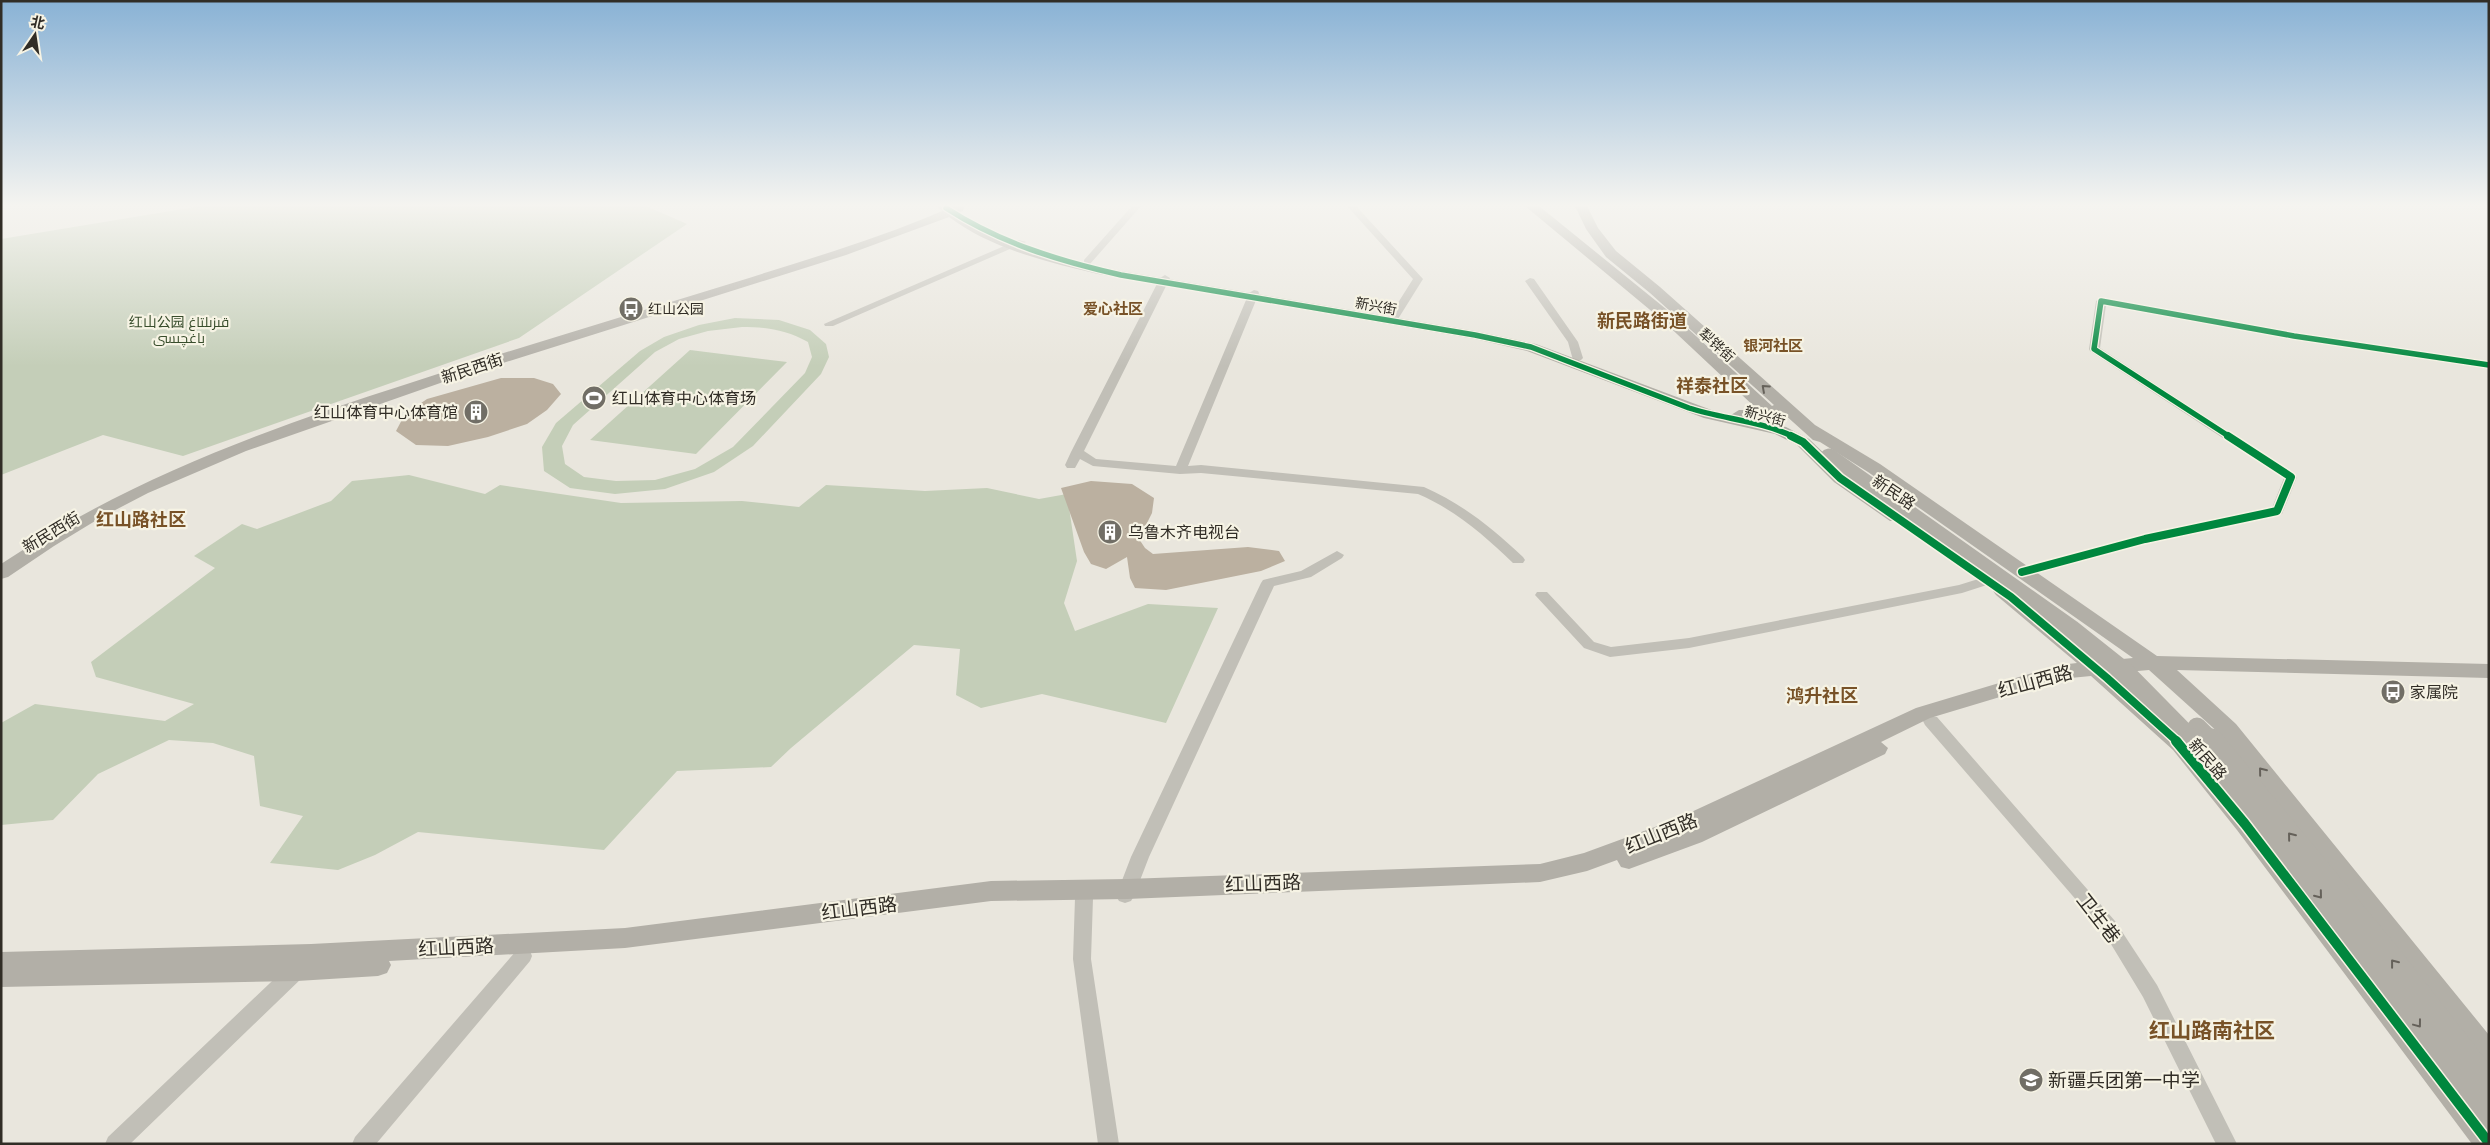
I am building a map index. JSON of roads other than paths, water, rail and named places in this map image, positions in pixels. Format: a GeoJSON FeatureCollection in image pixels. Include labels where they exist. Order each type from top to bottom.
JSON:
{"type":"FeatureCollection","features":[{"type":"Feature","properties":{"kind":"main road","name":"新民西街"},"geometry":{"type":"LineString","coordinates":[[1,564],[83,513],[150,478],[204,455],[393,388],[608,323],[807,259]]}},
{"type":"Feature","properties":{"kind":"main road","name":"新民西街"},"geometry":{"type":"LineString","coordinates":[[1,573],[55,536],[102,509],[187,467],[241,446],[514,354],[614,325],[818,259]]}},
{"type":"Feature","properties":{"kind":"main road","name":"新兴街"},"geometry":{"type":"LineString","coordinates":[[1063,259],[1082,266],[1533,343],[1718,411],[1738,415],[1755,415],[1767,410],[1786,407]]}},
{"type":"Feature","properties":{"kind":"main road","name":"新兴街"},"geometry":{"type":"LineString","coordinates":[[1077,259],[1164,280]]}},
{"type":"Feature","properties":{"kind":"main road","name":"犁铧街"},"geometry":{"type":"LineString","coordinates":[[1597,259],[1666,316],[1767,410],[1835,457]]}},
{"type":"Feature","properties":{"kind":"main road","name":"犁铧街"},"geometry":{"type":"LineString","coordinates":[[1617,259],[1655,290],[1786,407],[1807,436]]}},
{"type":"Feature","properties":{"kind":"main road","name":"新兴街"},"geometry":{"type":"LineString","coordinates":[[1253,295],[1531,347],[1710,415],[1807,436]]}},
{"type":"Feature","properties":{"kind":"main road"},"geometry":{"type":"LineString","coordinates":[[1807,436],[1874,468],[2160,669],[2228,728],[2489,1056]]}},
{"type":"Feature","properties":{"kind":"main road"},"geometry":{"type":"LineString","coordinates":[[1807,436],[1840,478],[2011,597],[2101,672],[2181,745],[2245,824],[2489,1144]]}},
{"type":"Feature","properties":{"kind":"main road","name":"新民路"},"geometry":{"type":"LineString","coordinates":[[1835,457],[2084,624],[2138,670],[2222,751],[2388,955],[2489,1084]]}},
{"type":"Feature","properties":{"kind":"main road","name":"新民路"},"geometry":{"type":"LineString","coordinates":[[1835,457],[2071,628],[2132,679],[2208,756],[2354,938],[2489,1118]]}},
{"type":"Feature","properties":{"kind":"main road","name":"红山西路"},"geometry":{"type":"LineString","coordinates":[[1,976],[297,970],[619,950],[988,902],[1549,870],[1587,862],[1682,826],[1923,713],[2059,672],[2160,669],[2489,672]]}},
{"type":"Feature","properties":{"kind":"main road","name":"红山西路"},"geometry":{"type":"LineString","coordinates":[[2160,669],[2489,682]]}},
{"type":"Feature","properties":{"kind":"main road","name":"红山西路"},"geometry":{"type":"LineString","coordinates":[[1,963],[311,956],[625,938],[991,891],[1126,893],[1544,879],[1588,872],[1694,836],[1804,785],[1931,721],[2101,672]]}},
{"type":"Feature","properties":{"kind":"street"},"geometry":{"type":"LineString","coordinates":[[829,324],[981,259]]}},
{"type":"Feature","properties":{"kind":"street"},"geometry":{"type":"LineString","coordinates":[[1394,318],[1418,279],[1400,259]]}},
{"type":"Feature","properties":{"kind":"street"},"geometry":{"type":"LineString","coordinates":[[1071,465],[1164,280]]}},
{"type":"Feature","properties":{"kind":"street"},"geometry":{"type":"LineString","coordinates":[[1530,281],[1573,342],[1577,358]]}},
{"type":"Feature","properties":{"kind":"street"},"geometry":{"type":"LineString","coordinates":[[1180,470],[1253,295]]}},
{"type":"Feature","properties":{"kind":"street"},"geometry":{"type":"LineString","coordinates":[[2022,572],[2144,539],[2277,510],[2291,477],[2094,349],[2101,301],[2294,336],[2489,365]]}},
{"type":"Feature","properties":{"kind":"street"},"geometry":{"type":"LineString","coordinates":[[1077,452],[1093,462],[1180,470],[1201,468],[1420,490],[1442,499],[1486,529],[1518,560]]}},
{"type":"Feature","properties":{"kind":"street"},"geometry":{"type":"LineString","coordinates":[[1126,893],[1268,583],[1306,574],[1337,555]]}},
{"type":"Feature","properties":{"kind":"street"},"geometry":{"type":"LineString","coordinates":[[1542,595],[1589,645],[1610,652],[1689,642],[1962,589],[1988,580]]}},
{"type":"Feature","properties":{"kind":"street","name":"卫生巷"},"geometry":{"type":"LineString","coordinates":[[1931,721],[2109,926],[2150,991],[2227,1144]]}},
{"type":"Feature","properties":{"kind":"street"},"geometry":{"type":"LineString","coordinates":[[1084,898],[1082,959],[1109,1144]]}},
{"type":"Feature","properties":{"kind":"street"},"geometry":{"type":"LineString","coordinates":[[362,1144],[523,956]]}},
{"type":"Feature","properties":{"kind":"street"},"geometry":{"type":"LineString","coordinates":[[115,1144],[297,970]]}},
{"type":"Feature","properties":{"kind":"place","name":"红山公园"},"geometry":{"type":"Point","coordinates":[631,309]}},
{"type":"Feature","properties":{"kind":"place","name":"红山体育中心体育场"},"geometry":{"type":"Point","coordinates":[594,398]}},
{"type":"Feature","properties":{"kind":"place","name":"红山体育中心体育馆"},"geometry":{"type":"Point","coordinates":[476,412]}},
{"type":"Feature","properties":{"kind":"place","name":"乌鲁木齐电视台"},"geometry":{"type":"Point","coordinates":[1110,532]}},
{"type":"Feature","properties":{"kind":"place","name":"家属院"},"geometry":{"type":"Point","coordinates":[2393,692]}},
{"type":"Feature","properties":{"kind":"place","name":"新疆兵团第一中学"},"geometry":{"type":"Point","coordinates":[2031,1080]}},
{"type":"Feature","properties":{"kind":"district","name":"爱心社区"},"geometry":{"type":"Point","coordinates":[1113,308]}},
{"type":"Feature","properties":{"kind":"district","name":"新民路街道"},"geometry":{"type":"Point","coordinates":[1642,320]}},
{"type":"Feature","properties":{"kind":"district","name":"银河社区"},"geometry":{"type":"Point","coordinates":[1773,345]}},
{"type":"Feature","properties":{"kind":"district","name":"祥泰社区"},"geometry":{"type":"Point","coordinates":[1712,385]}},
{"type":"Feature","properties":{"kind":"district","name":"红山路社区"},"geometry":{"type":"Point","coordinates":[141,519]}},
{"type":"Feature","properties":{"kind":"district","name":"鸿升社区"},"geometry":{"type":"Point","coordinates":[1822,695]}},
{"type":"Feature","properties":{"kind":"district","name":"红山路南社区"},"geometry":{"type":"Point","coordinates":[2212,1030]}},
{"type":"Feature","properties":{"kind":"park label","name":"红山公园 قىزىلتاغ باغچىسى"},"geometry":{"type":"Point","coordinates":[179,330]}}]}
